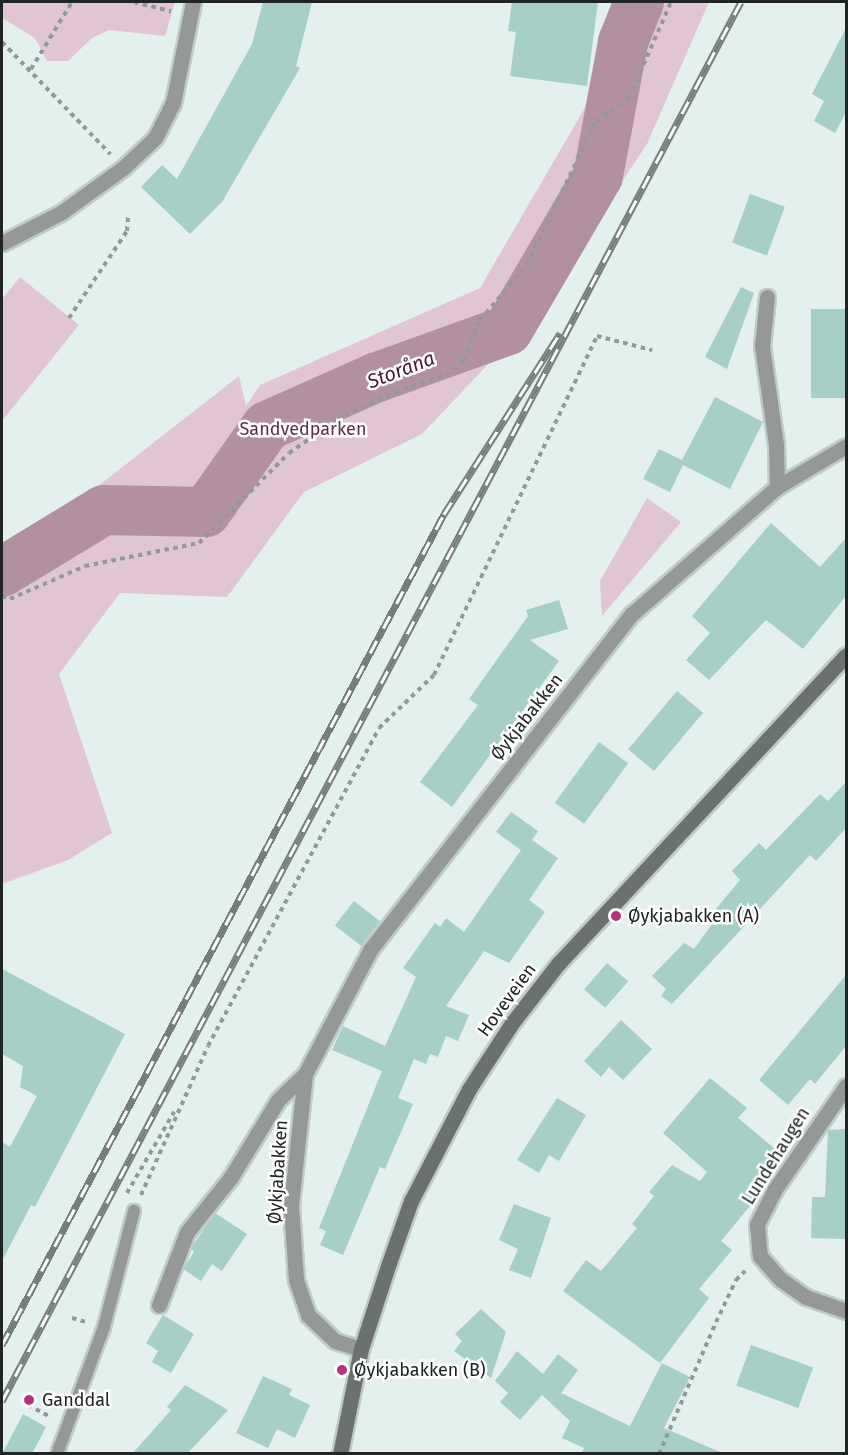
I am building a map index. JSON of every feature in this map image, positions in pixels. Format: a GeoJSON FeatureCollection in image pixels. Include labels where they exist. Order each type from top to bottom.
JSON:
{"type":"FeatureCollection","features":[{"type":"Feature","properties":{"kind":"main road","name":"Hoveveien"},"geometry":{"type":"LineString","coordinates":[[340,1454],[361,1349],[411,1201],[469,1089],[512,1023],[611,904],[846,655]]}},
{"type":"Feature","properties":{"kind":"street"},"geometry":{"type":"LineString","coordinates":[[2,243],[62,212],[123,168],[155,138],[173,103],[191,9]]}},
{"type":"Feature","properties":{"kind":"street"},"geometry":{"type":"LineString","coordinates":[[767,297],[762,346],[776,444],[777,486]]}},
{"type":"Feature","properties":{"kind":"street","name":"Øykjabakken"},"geometry":{"type":"LineString","coordinates":[[159,1305],[187,1232],[231,1177],[278,1100],[306,1074],[370,950],[632,614],[777,486],[846,446]]}},
{"type":"Feature","properties":{"kind":"street","name":"Øykjabakken"},"geometry":{"type":"LineString","coordinates":[[306,1074],[291,1206],[296,1280],[308,1315],[335,1341],[361,1349]]}},
{"type":"Feature","properties":{"kind":"street","name":"Lundehaugen"},"geometry":{"type":"LineString","coordinates":[[760,1256],[757,1224],[775,1189],[846,1086]]}},
{"type":"Feature","properties":{"kind":"street"},"geometry":{"type":"LineString","coordinates":[[760,1256],[780,1279],[806,1297],[846,1311]]}},
{"type":"Feature","properties":{"kind":"lane"},"geometry":{"type":"LineString","coordinates":[[57,1454],[104,1327],[134,1211]]}},
{"type":"Feature","properties":{"kind":"path"},"geometry":{"type":"LineString","coordinates":[[31,69],[72,2]]}},
{"type":"Feature","properties":{"kind":"path"},"geometry":{"type":"LineString","coordinates":[[134,2],[191,9]]}},
{"type":"Feature","properties":{"kind":"path"},"geometry":{"type":"LineString","coordinates":[[2,596],[10,599],[85,566],[199,543],[289,453],[336,420],[395,392],[446,375],[464,360],[480,320],[526,265],[596,121],[629,98],[671,2]]}},
{"type":"Feature","properties":{"kind":"path"},"geometry":{"type":"LineString","coordinates":[[2,42],[31,69],[123,168]]}},
{"type":"Feature","properties":{"kind":"path"},"geometry":{"type":"LineString","coordinates":[[69,318],[127,231],[128,216]]}},
{"type":"Feature","properties":{"kind":"path"},"geometry":{"type":"LineString","coordinates":[[123,1200],[185,1095],[380,728],[434,675],[597,336],[652,350]]}},
{"type":"Feature","properties":{"kind":"path"},"geometry":{"type":"LineString","coordinates":[[134,1211],[185,1095]]}},
{"type":"Feature","properties":{"kind":"path"},"geometry":{"type":"LineString","coordinates":[[659,1454],[736,1280],[760,1256]]}},
{"type":"Feature","properties":{"kind":"path"},"geometry":{"type":"LineString","coordinates":[[28,1405],[53,1418],[49,1427]]}},
{"type":"Feature","properties":{"kind":"green space"},"geometry":{"type":"Polygon","coordinates":[[[2,2],[175,2],[165,36],[109,30],[92,38],[68,61],[47,61],[35,38],[2,18],[2,2]]]}},
{"type":"Feature","properties":{"kind":"green space","name":"Sandvedparken"},"geometry":{"type":"Polygon","coordinates":[[[618,2],[709,2],[647,144],[529,321],[422,434],[304,492],[227,597],[120,593],[59,674],[112,833],[68,860],[2,884],[2,561],[239,376],[246,406],[260,385],[480,288],[597,87],[618,2]]]}},
{"type":"Feature","properties":{"kind":"green space"},"geometry":{"type":"Polygon","coordinates":[[[20,277],[79,325],[2,421],[2,299],[20,277]]]}},
{"type":"Feature","properties":{"kind":"green space"},"geometry":{"type":"Polygon","coordinates":[[[647,498],[681,522],[602,616],[600,581],[647,498]]]}},
{"type":"Feature","properties":{"kind":"building"},"geometry":{"type":"Polygon","coordinates":[[[263,2],[312,2],[296,66],[300,68],[222,202],[190,234],[141,187],[162,165],[177,179],[252,44],[263,2]]]}},
{"type":"Feature","properties":{"kind":"building"},"geometry":{"type":"Polygon","coordinates":[[[512,2],[598,2],[587,86],[510,76],[516,32],[508,31],[512,2]]]}},
{"type":"Feature","properties":{"kind":"building"},"geometry":{"type":"Polygon","coordinates":[[[846,28],[846,112],[835,133],[814,121],[824,101],[812,94],[846,28]]]}},
{"type":"Feature","properties":{"kind":"building"},"geometry":{"type":"Polygon","coordinates":[[[750,194],[785,207],[767,256],[732,243],[750,194]]]}},
{"type":"Feature","properties":{"kind":"building"},"geometry":{"type":"Polygon","coordinates":[[[741,287],[754,293],[727,369],[705,357],[741,287]]]}},
{"type":"Feature","properties":{"kind":"building"},"geometry":{"type":"Polygon","coordinates":[[[811,309],[846,309],[846,398],[811,398],[811,309]]]}},
{"type":"Feature","properties":{"kind":"building"},"geometry":{"type":"Polygon","coordinates":[[[715,397],[763,422],[730,489],[683,465],[670,492],[643,479],[659,449],[682,460],[715,397]]]}},
{"type":"Feature","properties":{"kind":"building"},"geometry":{"type":"Polygon","coordinates":[[[771,523],[820,567],[846,538],[846,596],[803,649],[766,620],[709,680],[686,660],[710,633],[692,616],[771,523]]]}},
{"type":"Feature","properties":{"kind":"building"},"geometry":{"type":"Polygon","coordinates":[[[559,600],[568,629],[530,640],[559,661],[452,807],[420,782],[478,705],[469,699],[528,616],[526,610],[559,600]]]}},
{"type":"Feature","properties":{"kind":"building"},"geometry":{"type":"Polygon","coordinates":[[[677,691],[703,713],[654,771],[628,749],[677,691]]]}},
{"type":"Feature","properties":{"kind":"building"},"geometry":{"type":"Polygon","coordinates":[[[599,742],[628,763],[584,824],[555,803],[599,742]]]}},
{"type":"Feature","properties":{"kind":"building"},"geometry":{"type":"Polygon","coordinates":[[[846,782],[846,828],[816,861],[810,855],[672,1004],[661,996],[666,989],[652,976],[684,943],[694,949],[715,920],[710,916],[740,880],[732,871],[759,843],[766,850],[820,794],[828,801],[846,782]]]}},
{"type":"Feature","properties":{"kind":"building"},"geometry":{"type":"Polygon","coordinates":[[[511,812],[538,831],[532,840],[558,858],[529,900],[545,912],[509,963],[484,951],[446,1006],[469,1015],[458,1041],[446,1036],[438,1057],[430,1054],[426,1064],[414,1059],[398,1098],[413,1104],[385,1169],[380,1167],[343,1255],[320,1245],[326,1231],[319,1228],[382,1071],[332,1050],[343,1026],[385,1046],[416,977],[403,968],[435,923],[440,927],[446,918],[464,932],[521,850],[496,832],[511,812]]]}},
{"type":"Feature","properties":{"kind":"building"},"geometry":{"type":"Polygon","coordinates":[[[354,901],[380,921],[361,946],[335,925],[354,901]]]}},
{"type":"Feature","properties":{"kind":"building"},"geometry":{"type":"Polygon","coordinates":[[[607,963],[628,981],[605,1008],[584,989],[607,963]]]}},
{"type":"Feature","properties":{"kind":"building"},"geometry":{"type":"Polygon","coordinates":[[[2,969],[125,1034],[35,1207],[31,1205],[2,1261],[2,1142],[10,1147],[37,1096],[20,1087],[23,1066],[2,1054],[2,969]]]}},
{"type":"Feature","properties":{"kind":"building"},"geometry":{"type":"Polygon","coordinates":[[[846,975],[846,1046],[815,1084],[810,1079],[788,1105],[759,1080],[846,975]]]}},
{"type":"Feature","properties":{"kind":"building"},"geometry":{"type":"Polygon","coordinates":[[[621,1020],[652,1049],[623,1080],[609,1067],[601,1077],[584,1061],[621,1020]]]}},
{"type":"Feature","properties":{"kind":"building"},"geometry":{"type":"Polygon","coordinates":[[[710,1078],[747,1108],[738,1118],[781,1154],[747,1193],[755,1200],[721,1241],[732,1250],[699,1289],[709,1298],[660,1363],[563,1291],[586,1260],[601,1271],[637,1228],[632,1224],[654,1196],[649,1192],[672,1165],[700,1181],[707,1172],[663,1133],[710,1078]]]}},
{"type":"Feature","properties":{"kind":"building"},"geometry":{"type":"Polygon","coordinates":[[[557,1098],[586,1115],[559,1161],[549,1155],[539,1173],[517,1160],[557,1098]]]}},
{"type":"Feature","properties":{"kind":"building"},"geometry":{"type":"Polygon","coordinates":[[[846,1129],[846,1239],[811,1238],[812,1197],[825,1197],[828,1130],[846,1129]]]}},
{"type":"Feature","properties":{"kind":"building"},"geometry":{"type":"Polygon","coordinates":[[[514,1204],[551,1218],[531,1278],[509,1270],[518,1249],[499,1240],[514,1204]]]}},
{"type":"Feature","properties":{"kind":"building"},"geometry":{"type":"Polygon","coordinates":[[[215,1213],[247,1234],[222,1271],[212,1264],[201,1281],[183,1269],[194,1252],[191,1248],[215,1213]]]}},
{"type":"Feature","properties":{"kind":"building"},"geometry":{"type":"Polygon","coordinates":[[[481,1309],[506,1332],[491,1378],[454,1351],[462,1341],[455,1334],[481,1309]]]}},
{"type":"Feature","properties":{"kind":"building"},"geometry":{"type":"Polygon","coordinates":[[[163,1315],[194,1334],[171,1373],[152,1362],[158,1351],[146,1343],[163,1315]]]}},
{"type":"Feature","properties":{"kind":"building"},"geometry":{"type":"Polygon","coordinates":[[[751,1345],[813,1368],[798,1408],[736,1385],[751,1345]]]}},
{"type":"Feature","properties":{"kind":"building"},"geometry":{"type":"Polygon","coordinates":[[[517,1351],[543,1374],[558,1354],[578,1370],[561,1393],[630,1426],[662,1363],[690,1377],[664,1428],[725,1454],[581,1454],[584,1448],[562,1438],[570,1421],[542,1395],[520,1420],[500,1402],[508,1393],[495,1381],[517,1351]]]}},
{"type":"Feature","properties":{"kind":"building"},"geometry":{"type":"Polygon","coordinates":[[[263,1376],[292,1389],[289,1395],[310,1405],[295,1438],[277,1429],[268,1448],[236,1433],[263,1376]]]}},
{"type":"Feature","properties":{"kind":"building"},"geometry":{"type":"Polygon","coordinates":[[[185,1385],[228,1410],[187,1454],[132,1454],[171,1410],[167,1407],[185,1385]]]}},
{"type":"Feature","properties":{"kind":"building"},"geometry":{"type":"Polygon","coordinates":[[[23,1414],[46,1427],[32,1454],[2,1454],[23,1414]]]}},
{"type":"Feature","properties":{"kind":"waterway","name":"Storåna"},"geometry":{"type":"LineString","coordinates":[[2,572],[104,510],[206,512],[267,426],[375,378],[508,330],[598,176],[623,42],[639,2]]}},
{"type":"Feature","properties":{"kind":"railway"},"geometry":{"type":"LineString","coordinates":[[2,1401],[741,2]]}},
{"type":"Feature","properties":{"kind":"railway"},"geometry":{"type":"LineString","coordinates":[[2,1345],[444,514],[560,333]]}},
{"type":"Feature","properties":{"kind":"place","name":"Øykjabakken (A)"},"geometry":{"type":"Point","coordinates":[616,916]}},
{"type":"Feature","properties":{"kind":"place","name":"Øykjabakken (B)"},"geometry":{"type":"Point","coordinates":[342,1370]}},
{"type":"Feature","properties":{"kind":"place","name":"Ganddal"},"geometry":{"type":"Point","coordinates":[29,1400]}}]}
